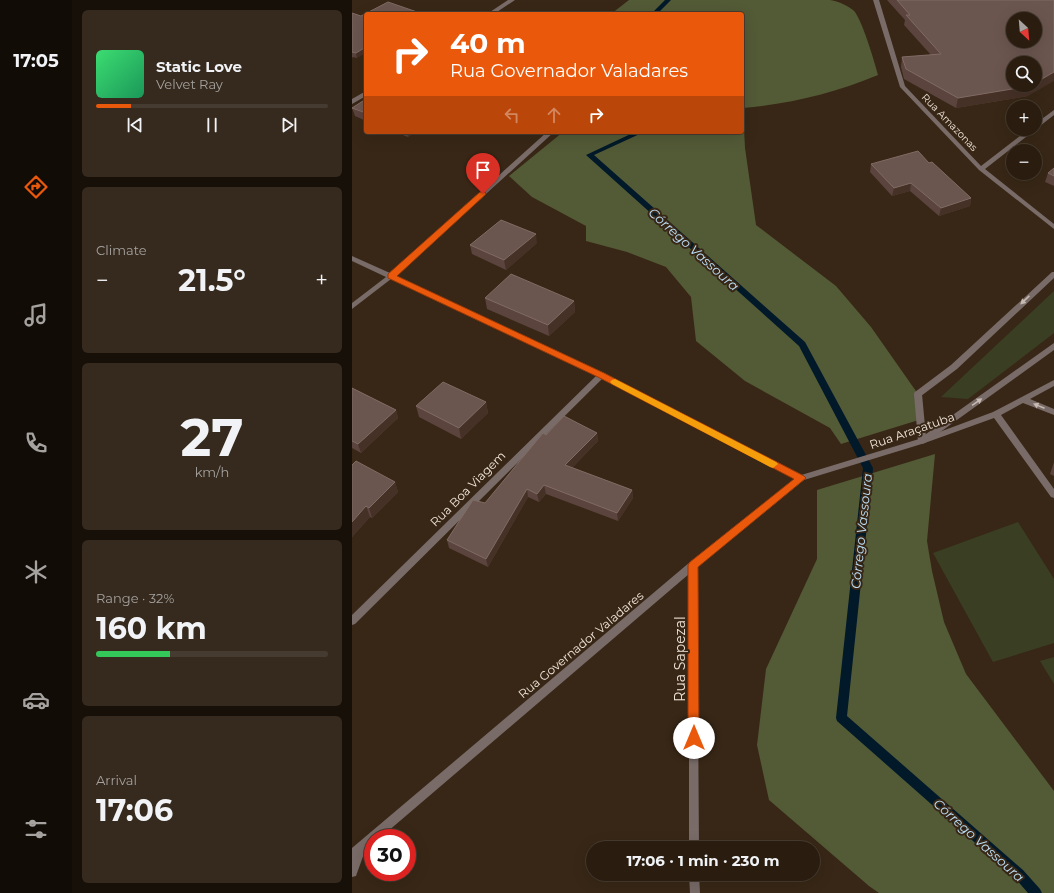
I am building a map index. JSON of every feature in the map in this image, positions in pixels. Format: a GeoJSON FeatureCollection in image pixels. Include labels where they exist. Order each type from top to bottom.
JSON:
{"type":"FeatureCollection","features":[{"type":"Feature","properties":{"kind":"street"},"geometry":{"type":"LineString","coordinates":[[493,12],[512,0]]}},
{"type":"Feature","properties":{"kind":"street","name":"Rua Amazonas"},"geometry":{"type":"LineString","coordinates":[[876,0],[902,86],[981,169],[1054,227]]}},
{"type":"Feature","properties":{"kind":"street"},"geometry":{"type":"LineString","coordinates":[[352,102],[364,94]]}},
{"type":"Feature","properties":{"kind":"street"},"geometry":{"type":"LineString","coordinates":[[1042,122],[1054,112]]}},
{"type":"Feature","properties":{"kind":"street"},"geometry":{"type":"LineString","coordinates":[[352,307],[391,276],[549,134]]}},
{"type":"Feature","properties":{"kind":"street"},"geometry":{"type":"LineString","coordinates":[[981,169],[1024,136]]}},
{"type":"Feature","properties":{"kind":"street"},"geometry":{"type":"LineString","coordinates":[[352,258],[601,375],[801,478]]}},
{"type":"Feature","properties":{"kind":"street"},"geometry":{"type":"LineString","coordinates":[[922,441],[918,394],[954,367],[1054,274]]}},
{"type":"Feature","properties":{"kind":"street"},"geometry":{"type":"LineString","coordinates":[[922,441],[1054,346]]}},
{"type":"Feature","properties":{"kind":"street","name":"Rua Boa Viagem"},"geometry":{"type":"LineString","coordinates":[[352,621],[601,375]]}},
{"type":"Feature","properties":{"kind":"street","name":"Rua Araçatuba"},"geometry":{"type":"LineString","coordinates":[[836,469],[922,441],[996,414],[1054,383]]}},
{"type":"Feature","properties":{"kind":"street"},"geometry":{"type":"LineString","coordinates":[[1024,400],[1054,412]]}},
{"type":"Feature","properties":{"kind":"street"},"geometry":{"type":"LineString","coordinates":[[996,414],[1054,495]]}},
{"type":"Feature","properties":{"kind":"street","name":"Rua Governador Valadares"},"geometry":{"type":"LineString","coordinates":[[352,855],[693,565],[801,478],[836,469]]}},
{"type":"Feature","properties":{"kind":"street","name":"Rua Sapezal"},"geometry":{"type":"LineString","coordinates":[[693,565],[694,841]]}},
{"type":"Feature","properties":{"kind":"street"},"geometry":{"type":"LineString","coordinates":[[352,872],[362,848]]}},
{"type":"Feature","properties":{"kind":"street"},"geometry":{"type":"LineString","coordinates":[[694,881],[694,893]]}},
{"type":"Feature","properties":{"kind":"green space"},"geometry":{"type":"Polygon","coordinates":[[[629,0],[830,0],[839,2],[853,10],[860,21],[878,75],[812,97],[777,104],[744,108],[744,12],[614,12],[629,0]]]}},
{"type":"Feature","properties":{"kind":"green space"},"geometry":{"type":"Polygon","coordinates":[[[744,128],[745,148],[756,225],[836,286],[871,327],[918,394],[922,419],[841,444],[830,428],[745,381],[696,341],[691,297],[666,267],[627,252],[586,241],[586,226],[532,197],[509,176],[561,134],[744,134],[744,128]]]}},
{"type":"Feature","properties":{"kind":"green space"},"geometry":{"type":"Polygon","coordinates":[[[1054,291],[1054,333],[968,399],[941,397],[1054,291]]]}},
{"type":"Feature","properties":{"kind":"green space"},"geometry":{"type":"Polygon","coordinates":[[[935,454],[927,541],[932,571],[944,622],[966,674],[1054,791],[1054,893],[879,893],[820,844],[820,841],[817,841],[769,800],[757,745],[766,669],[817,559],[817,490],[935,454]]]}},
{"type":"Feature","properties":{"kind":"green space"},"geometry":{"type":"Polygon","coordinates":[[[1018,522],[1054,579],[1054,643],[993,662],[933,553],[1018,522]]]}},
{"type":"Feature","properties":{"kind":"green space"},"geometry":{"type":"Polygon","coordinates":[[[1054,657],[1054,684],[1040,661],[1054,657]]]}},
{"type":"Feature","properties":{"kind":"building"},"geometry":{"type":"Polygon","coordinates":[[[897,0],[1054,0],[1054,72],[1042,79],[1042,56],[1006,56],[1006,90],[958,98],[906,69],[902,57],[941,54],[906,15],[910,15],[897,0]]]}},
{"type":"Feature","properties":{"kind":"building"},"geometry":{"type":"Polygon","coordinates":[[[388,2],[417,12],[369,12],[388,2]]]}},
{"type":"Feature","properties":{"kind":"building"},"geometry":{"type":"Polygon","coordinates":[[[352,13],[361,16],[364,14],[364,48],[356,53],[352,52],[352,13]]]}},
{"type":"Feature","properties":{"kind":"building"},"geometry":{"type":"Polygon","coordinates":[[[364,100],[364,112],[352,108],[364,100]]]}},
{"type":"Feature","properties":{"kind":"building"},"geometry":{"type":"Polygon","coordinates":[[[918,151],[929,163],[932,162],[971,198],[941,208],[911,183],[894,188],[871,164],[918,151]]]}},
{"type":"Feature","properties":{"kind":"building"},"geometry":{"type":"Polygon","coordinates":[[[1054,168],[1054,176],[1048,173],[1054,168]]]}},
{"type":"Feature","properties":{"kind":"building"},"geometry":{"type":"Polygon","coordinates":[[[501,220],[536,234],[504,260],[470,245],[501,220]]]}},
{"type":"Feature","properties":{"kind":"building"},"geometry":{"type":"Polygon","coordinates":[[[511,274],[574,301],[548,325],[485,298],[511,274]]]}},
{"type":"Feature","properties":{"kind":"building"},"geometry":{"type":"Polygon","coordinates":[[[443,382],[486,402],[459,428],[416,406],[443,382]]]}},
{"type":"Feature","properties":{"kind":"building"},"geometry":{"type":"Polygon","coordinates":[[[352,388],[396,410],[358,444],[352,441],[352,388]]]}},
{"type":"Feature","properties":{"kind":"building"},"geometry":{"type":"Polygon","coordinates":[[[564,416],[597,433],[565,465],[632,490],[617,513],[544,485],[537,494],[527,489],[486,559],[447,540],[473,500],[485,503],[543,433],[546,435],[564,416]]]}},
{"type":"Feature","properties":{"kind":"building"},"geometry":{"type":"Polygon","coordinates":[[[356,461],[395,482],[369,508],[366,506],[352,522],[352,465],[356,461]]]}},
{"type":"Feature","properties":{"kind":"waterway","name":"Córrego Vassoura"},"geometry":{"type":"LineString","coordinates":[[656,12],[668,0]]}},
{"type":"Feature","properties":{"kind":"waterway","name":"Córrego Vassoura"},"geometry":{"type":"LineString","coordinates":[[636,134],[589,155],[802,344],[868,468],[841,718],[1019,874],[1036,893]]}},
{"type":"Feature","properties":{"kind":"slow traffic"},"geometry":{"type":"LineString","coordinates":[[615,382],[773,464]]}},
{"type":"Feature","properties":{"kind":"route"},"geometry":{"type":"LineString","coordinates":[[483,194],[391,276],[601,375],[801,478],[693,565],[694,738]]}}]}
